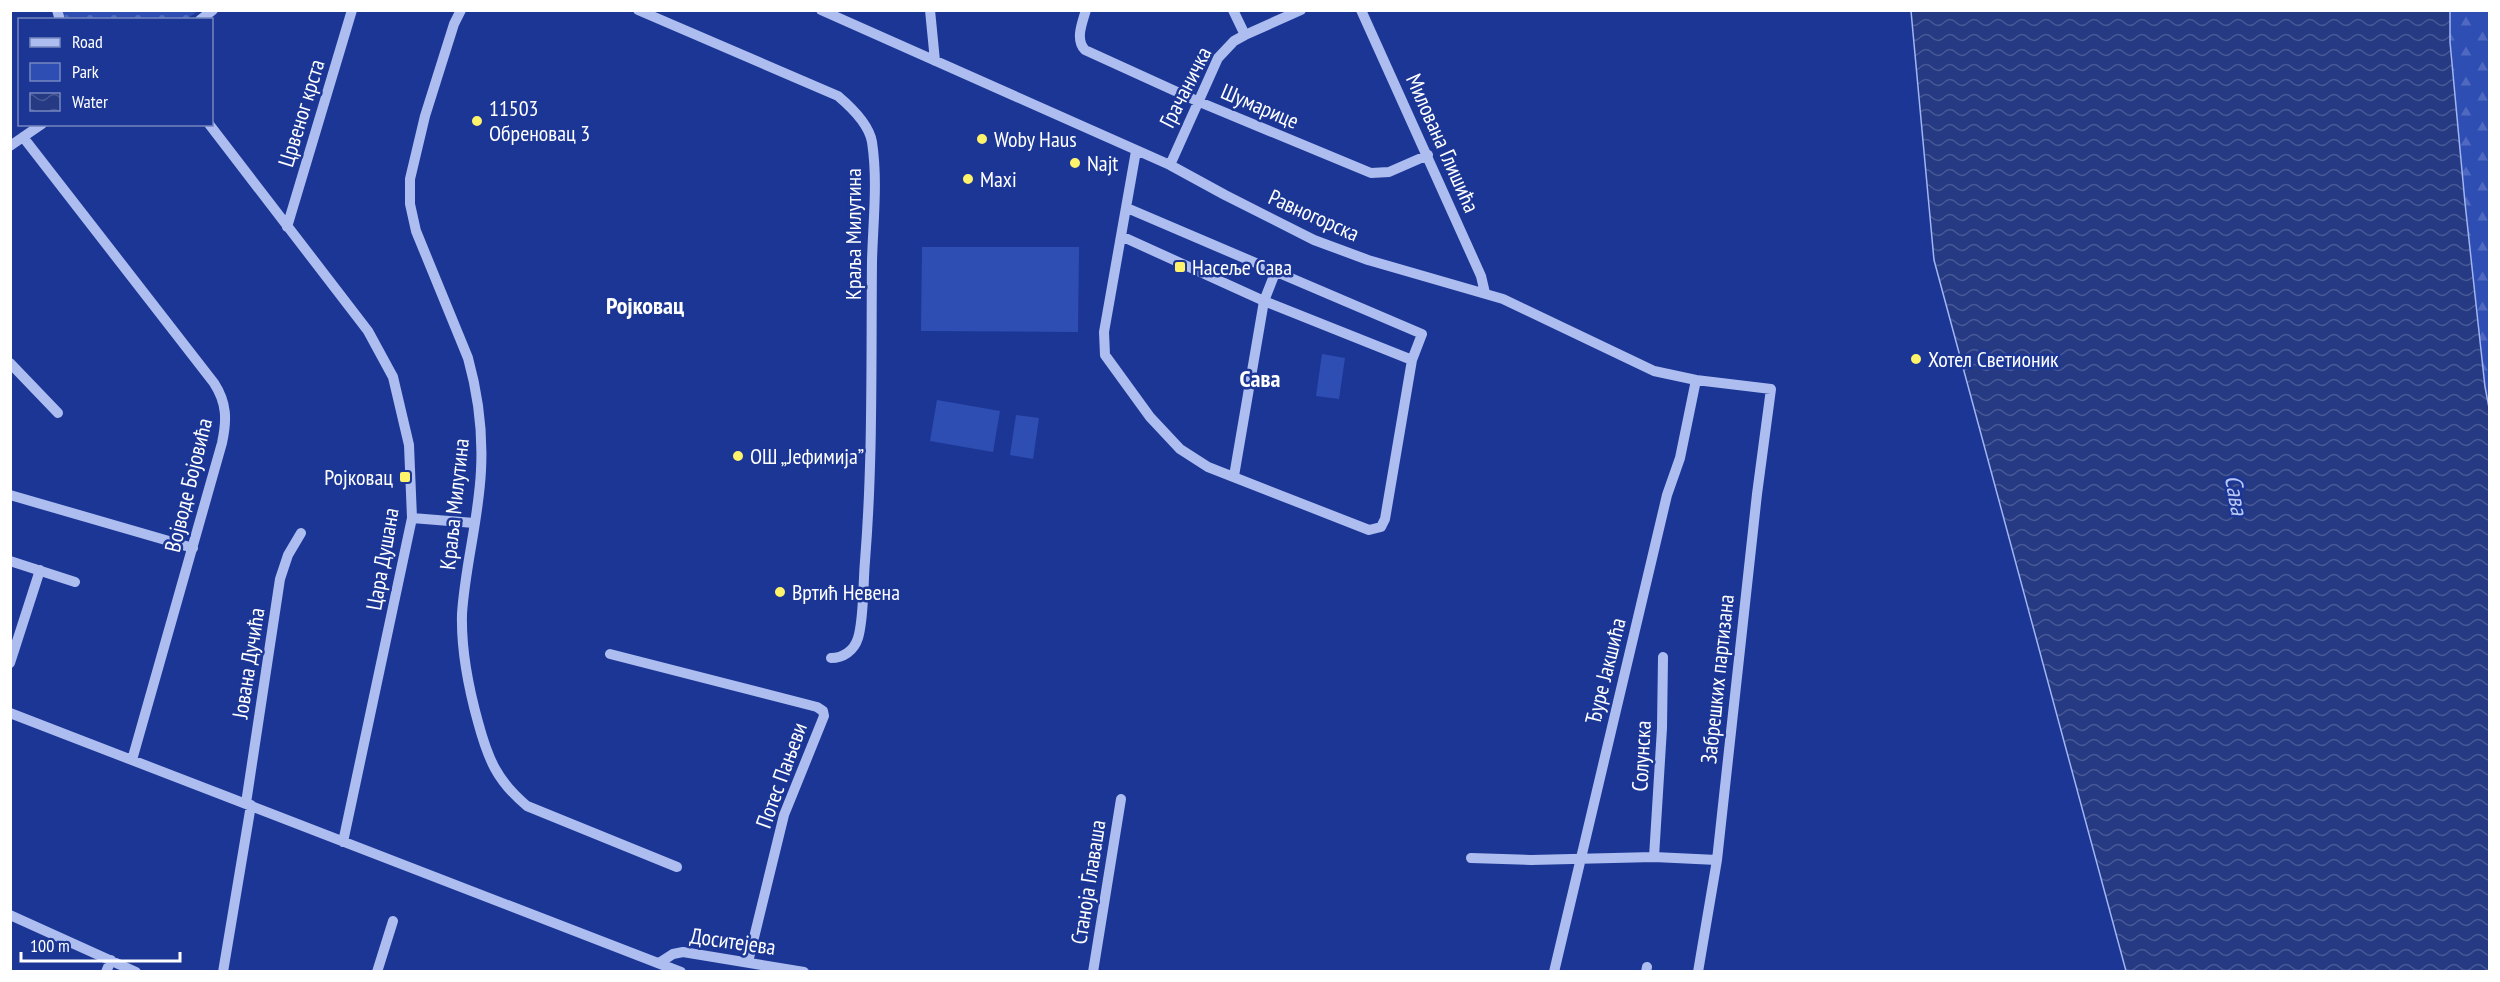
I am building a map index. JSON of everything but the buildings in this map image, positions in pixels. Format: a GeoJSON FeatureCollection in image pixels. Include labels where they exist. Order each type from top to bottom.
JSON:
{"type":"FeatureCollection","features":[{"type":"Feature","properties":{"kind":"street","name":"Црвеног крста"},"geometry":{"type":"LineString","coordinates":[[287,227],[352,10]]}},
{"type":"Feature","properties":{"kind":"street","name":"Краља Милутина"},"geometry":{"type":"LineString","coordinates":[[461,10],[454,24],[425,116],[409,198],[416,231],[460,338],[473,378],[482,434],[481,471],[462,612],[464,659],[469,691],[496,773],[508,790],[527,806],[677,867]]}},
{"type":"Feature","properties":{"kind":"street","name":"Краља Милутина"},"geometry":{"type":"LineString","coordinates":[[638,10],[838,96],[851,107],[872,140],[875,201],[872,260],[873,393],[866,554],[859,637],[849,652],[838,658],[831,658]]}},
{"type":"Feature","properties":{"kind":"street","name":"Равногорска"},"geometry":{"type":"LineString","coordinates":[[821,10],[1170,165],[1314,240],[1368,260],[1485,293],[1523,307],[1654,371],[1696,380],[1768,387],[1772,390]]}},
{"type":"Feature","properties":{"kind":"street"},"geometry":{"type":"LineString","coordinates":[[930,10],[935,61]]}},
{"type":"Feature","properties":{"kind":"street","name":"Шумарице"},"geometry":{"type":"LineString","coordinates":[[1086,10],[1081,27],[1081,46],[1090,53],[1197,101],[1371,173],[1389,172],[1428,155]]}},
{"type":"Feature","properties":{"kind":"street"},"geometry":{"type":"LineString","coordinates":[[1233,10],[1245,35]]}},
{"type":"Feature","properties":{"kind":"street","name":"Грачаничка"},"geometry":{"type":"LineString","coordinates":[[1170,165],[1218,58],[1234,41],[1301,10]]}},
{"type":"Feature","properties":{"kind":"street","name":"Милована Глишића"},"geometry":{"type":"LineString","coordinates":[[1361,10],[1428,155],[1481,276],[1485,293]]}},
{"type":"Feature","properties":{"kind":"street"},"geometry":{"type":"LineString","coordinates":[[10,146],[39,126]]}},
{"type":"Feature","properties":{"kind":"street","name":"Цара Душана"},"geometry":{"type":"LineString","coordinates":[[211,126],[368,331],[393,377],[409,445],[412,518],[343,842]]}},
{"type":"Feature","properties":{"kind":"street","name":"Војводе Бојовића"},"geometry":{"type":"LineString","coordinates":[[23,137],[221,393],[226,408],[226,423],[193,548],[132,760]]}},
{"type":"Feature","properties":{"kind":"street"},"geometry":{"type":"LineString","coordinates":[[1127,208],[1422,334],[1412,360],[1385,519],[1381,527],[1369,530],[1208,466],[1180,449],[1150,417],[1105,356],[1104,332],[1136,151]]}},
{"type":"Feature","properties":{"kind":"street"},"geometry":{"type":"LineString","coordinates":[[1121,237],[1264,301],[1412,360]]}},
{"type":"Feature","properties":{"kind":"street"},"geometry":{"type":"LineString","coordinates":[[1234,476],[1264,301],[1275,273]]}},
{"type":"Feature","properties":{"kind":"street"},"geometry":{"type":"LineString","coordinates":[[10,363],[58,413]]}},
{"type":"Feature","properties":{"kind":"street","name":"Ђуре Јакшића"},"geometry":{"type":"LineString","coordinates":[[1554,972],[1667,495],[1686,434],[1696,380]]}},
{"type":"Feature","properties":{"kind":"street","name":"Забрешких партизана"},"geometry":{"type":"LineString","coordinates":[[1698,972],[1718,860],[1757,494],[1772,390]]}},
{"type":"Feature","properties":{"kind":"street"},"geometry":{"type":"LineString","coordinates":[[10,495],[193,548]]}},
{"type":"Feature","properties":{"kind":"street"},"geometry":{"type":"LineString","coordinates":[[412,518],[474,523]]}},
{"type":"Feature","properties":{"kind":"street","name":"Јована Дучића"},"geometry":{"type":"LineString","coordinates":[[224,972],[280,579],[288,555],[301,533]]}},
{"type":"Feature","properties":{"kind":"street"},"geometry":{"type":"LineString","coordinates":[[10,561],[75,582]]}},
{"type":"Feature","properties":{"kind":"street"},"geometry":{"type":"LineString","coordinates":[[10,663],[40,570]]}},
{"type":"Feature","properties":{"kind":"street","name":"Потес Пањеви"},"geometry":{"type":"LineString","coordinates":[[610,654],[817,707],[823,711],[824,716],[784,815],[748,962]]}},
{"type":"Feature","properties":{"kind":"street","name":"Солунска"},"geometry":{"type":"LineString","coordinates":[[1654,857],[1662,728],[1663,657]]}},
{"type":"Feature","properties":{"kind":"street"},"geometry":{"type":"LineString","coordinates":[[10,713],[681,972]]}},
{"type":"Feature","properties":{"kind":"street","name":"Станоја Главаша"},"geometry":{"type":"LineString","coordinates":[[1093,972],[1121,799]]}},
{"type":"Feature","properties":{"kind":"street"},"geometry":{"type":"LineString","coordinates":[[1471,858],[1531,860],[1654,857],[1718,860]]}},
{"type":"Feature","properties":{"kind":"street"},"geometry":{"type":"LineString","coordinates":[[10,915],[135,972]]}},
{"type":"Feature","properties":{"kind":"street"},"geometry":{"type":"LineString","coordinates":[[377,972],[393,921]]}},
{"type":"Feature","properties":{"kind":"street","name":"Доситејева"},"geometry":{"type":"LineString","coordinates":[[660,963],[673,954],[683,952],[804,972]]}},
{"type":"Feature","properties":{"kind":"street"},"geometry":{"type":"LineString","coordinates":[[106,972],[111,960]]}},
{"type":"Feature","properties":{"kind":"green space"},"geometry":{"type":"Polygon","coordinates":[[[62,11],[198,11],[188,18],[66,18],[62,11]]]}},
{"type":"Feature","properties":{"kind":"green space"},"geometry":{"type":"Polygon","coordinates":[[[2450,11],[2489,11],[2489,413],[2465,203],[2450,42],[2450,11]]]}},
{"type":"Feature","properties":{"kind":"green space"},"geometry":{"type":"Polygon","coordinates":[[[922,247],[1079,247],[1078,332],[921,331],[922,247]]]}},
{"type":"Feature","properties":{"kind":"green space"},"geometry":{"type":"Polygon","coordinates":[[[1322,354],[1345,358],[1339,399],[1316,396],[1322,354]]]}},
{"type":"Feature","properties":{"kind":"green space"},"geometry":{"type":"Polygon","coordinates":[[[937,400],[1000,411],[993,452],[930,441],[937,400]]]}},
{"type":"Feature","properties":{"kind":"green space"},"geometry":{"type":"Polygon","coordinates":[[[1016,415],[1039,418],[1033,459],[1010,455],[1016,415]]]}},
{"type":"Feature","properties":{"kind":"water"},"geometry":{"type":"Polygon","coordinates":[[[1911,11],[2450,11],[2450,42],[2465,203],[2485,387],[2490,413],[2489,971],[2126,971],[1934,260],[1911,11]]]}},
{"type":"Feature","properties":{"kind":"place","name":"11503 Обреновац 3"},"geometry":{"type":"Point","coordinates":[477,121]}},
{"type":"Feature","properties":{"kind":"place","name":"Woby Haus"},"geometry":{"type":"Point","coordinates":[982,139]}},
{"type":"Feature","properties":{"kind":"place","name":"Najt"},"geometry":{"type":"Point","coordinates":[1075,163]}},
{"type":"Feature","properties":{"kind":"place","name":"Maxi"},"geometry":{"type":"Point","coordinates":[968,179]}},
{"type":"Feature","properties":{"kind":"place","name":"Насеље Сава"},"geometry":{"type":"Point","coordinates":[1180,267]}},
{"type":"Feature","properties":{"kind":"place","name":"Хотел Светионик"},"geometry":{"type":"Point","coordinates":[1916,359]}},
{"type":"Feature","properties":{"kind":"place","name":"ОШ „Јефимија”"},"geometry":{"type":"Point","coordinates":[738,456]}},
{"type":"Feature","properties":{"kind":"place","name":"Ројковац"},"geometry":{"type":"Point","coordinates":[405,477]}},
{"type":"Feature","properties":{"kind":"place","name":"Вртић Невена"},"geometry":{"type":"Point","coordinates":[780,592]}},
{"type":"Feature","properties":{"kind":"district","name":"Ројковац"},"geometry":{"type":"Point","coordinates":[645,306]}},
{"type":"Feature","properties":{"kind":"district","name":"Сава"},"geometry":{"type":"Point","coordinates":[1260,379]}}]}
